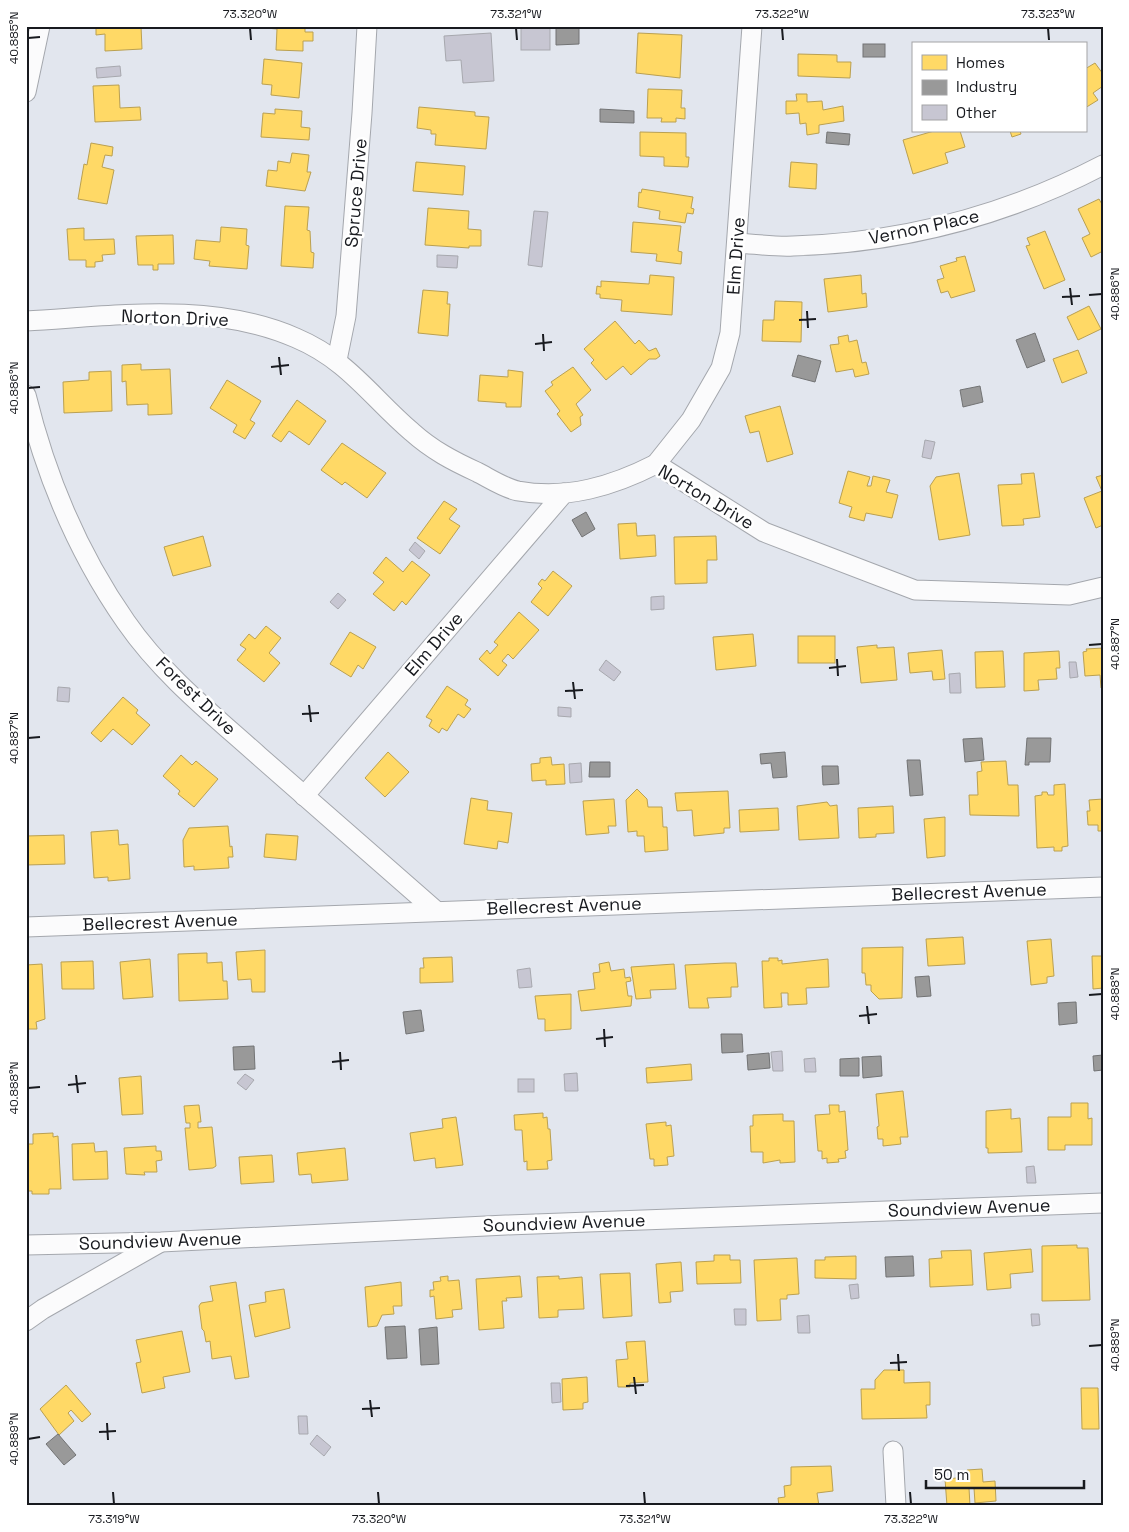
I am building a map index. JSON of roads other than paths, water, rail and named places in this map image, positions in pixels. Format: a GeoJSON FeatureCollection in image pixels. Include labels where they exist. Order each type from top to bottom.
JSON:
{"type":"FeatureCollection","features":[{"type":"Feature","properties":{"kind":"street"},"geometry":{"type":"LineString","coordinates":[[27,88],[40,26]]}},
{"type":"Feature","properties":{"kind":"street","name":"Spruce Drive"},"geometry":{"type":"LineString","coordinates":[[337,360],[346,316],[362,113],[366,26]]}},
{"type":"Feature","properties":{"kind":"street","name":"Elm Drive"},"geometry":{"type":"LineString","coordinates":[[656,464],[691,420],[721,368],[730,333],[752,26]]}},
{"type":"Feature","properties":{"kind":"street","name":"Vernon Place"},"geometry":{"type":"LineString","coordinates":[[737,243],[791,246],[842,244],[928,229],[1019,204],[1058,188],[1103,165]]}},
{"type":"Feature","properties":{"kind":"street","name":"Norton Drive"},"geometry":{"type":"LineString","coordinates":[[26,321],[150,314],[211,316],[259,324],[296,338],[337,360],[412,432],[445,457],[517,491],[564,493],[596,489],[618,482],[656,464],[764,532],[915,590],[1069,595],[1103,587]]}},
{"type":"Feature","properties":{"kind":"street","name":"Forest Drive"},"geometry":{"type":"LineString","coordinates":[[26,395],[38,446],[57,496],[97,578],[127,624],[181,687],[436,911]]}},
{"type":"Feature","properties":{"kind":"street","name":"Elm Drive"},"geometry":{"type":"LineString","coordinates":[[304,796],[564,493]]}},
{"type":"Feature","properties":{"kind":"street","name":"Bellecrest Avenue"},"geometry":{"type":"LineString","coordinates":[[26,927],[1103,887]]}},
{"type":"Feature","properties":{"kind":"street","name":"Soundview Avenue"},"geometry":{"type":"LineString","coordinates":[[26,1245],[161,1242],[506,1225],[1103,1203]]}},
{"type":"Feature","properties":{"kind":"street"},"geometry":{"type":"LineString","coordinates":[[26,1320],[161,1242]]}},
{"type":"Feature","properties":{"kind":"street"},"geometry":{"type":"LineString","coordinates":[[893,1451],[896,1506]]}}]}
